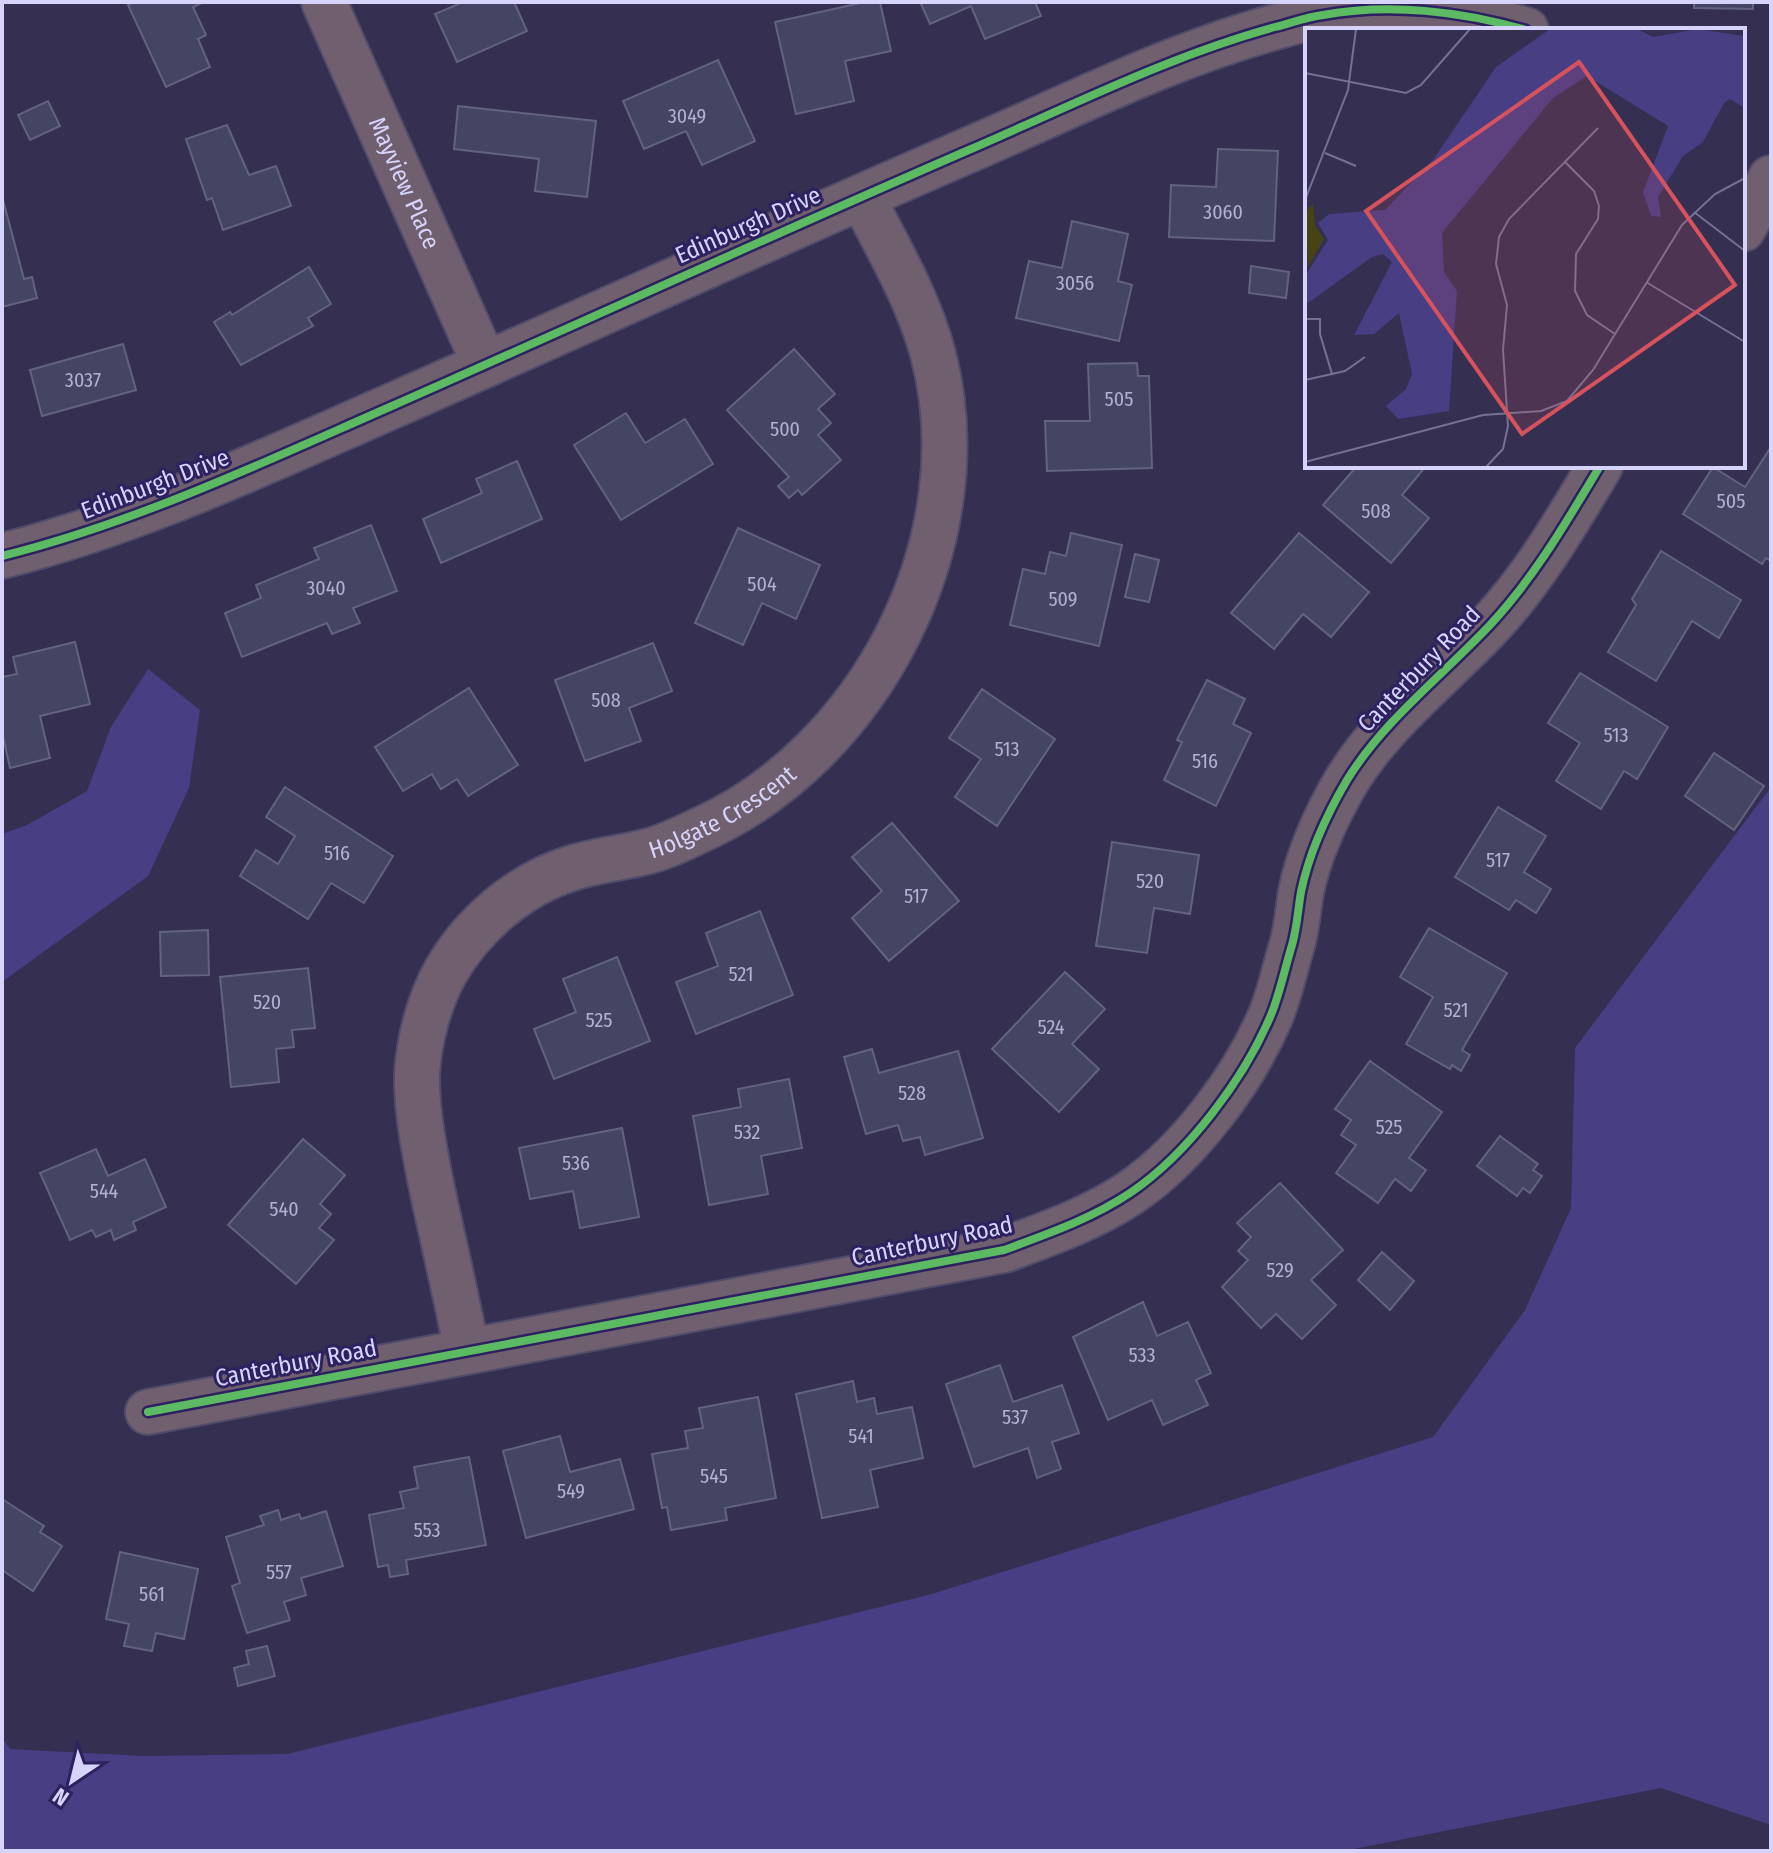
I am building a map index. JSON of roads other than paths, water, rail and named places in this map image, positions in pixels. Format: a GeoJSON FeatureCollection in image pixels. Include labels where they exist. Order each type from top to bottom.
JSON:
{"type":"FeatureCollection","features":[{"type":"Feature","properties":{"kind":"street","name":"Mayview Place"},"geometry":{"type":"LineString","coordinates":[[324,2],[485,365]]}},
{"type":"Feature","properties":{"kind":"street","name":"Edinburgh Drive"},"geometry":{"type":"LineString","coordinates":[[2,556],[62,541],[163,507],[1129,78],[1228,40],[1323,15],[1390,9],[1457,14],[1517,28]]}},
{"type":"Feature","properties":{"kind":"street"},"geometry":{"type":"LineString","coordinates":[[1745,224],[1764,176]]}},
{"type":"Feature","properties":{"kind":"street","name":"Holgate Crescent"},"geometry":{"type":"LineString","coordinates":[[467,1351],[425,1154],[417,1075],[426,1021],[446,971],[482,923],[506,901],[567,869],[652,851],[700,831],[767,792],[810,757],[861,695],[902,631],[920,591],[936,527],[944,461],[943,413],[934,355],[915,300],[862,197]]}},
{"type":"Feature","properties":{"kind":"street","name":"Canterbury Road"},"geometry":{"type":"LineString","coordinates":[[148,1412],[1004,1250],[1069,1226],[1130,1192],[1173,1158],[1217,1107],[1254,1050],[1272,1013],[1294,936],[1302,889],[1320,833],[1347,780],[1382,733],[1492,623],[1552,544],[1599,468]]}}]}
